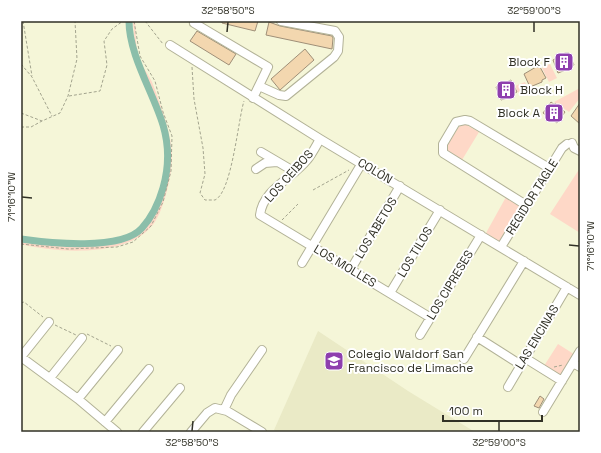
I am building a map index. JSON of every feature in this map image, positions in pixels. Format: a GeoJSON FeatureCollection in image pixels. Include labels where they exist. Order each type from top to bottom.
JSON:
{"type":"FeatureCollection","features":[{"type":"Feature","properties":{"kind":"street"},"geometry":{"type":"LineString","coordinates":[[195,21],[194,23],[268,67],[253,98]]}},
{"type":"Feature","properties":{"kind":"street"},"geometry":{"type":"LineString","coordinates":[[259,86],[279,95],[286,96],[334,57],[338,51],[339,39],[335,31],[281,21]]}},
{"type":"Feature","properties":{"kind":"street","name":"COLÓN"},"geometry":{"type":"LineString","coordinates":[[170,45],[320,139],[580,295]]}},
{"type":"Feature","properties":{"kind":"street"},"geometry":{"type":"LineString","coordinates":[[526,204],[443,153],[443,144],[456,122],[465,120],[470,121],[549,168]]}},
{"type":"Feature","properties":{"kind":"street","name":"LOS CEIBOS"},"geometry":{"type":"LineString","coordinates":[[260,214],[261,209],[269,195],[306,161],[320,139]]}},
{"type":"Feature","properties":{"kind":"street","name":"REGIDOR TAGLE"},"geometry":{"type":"LineString","coordinates":[[501,247],[549,168],[567,145],[580,151]]}},
{"type":"Feature","properties":{"kind":"street"},"geometry":{"type":"LineString","coordinates":[[261,152],[295,172]]}},
{"type":"Feature","properties":{"kind":"street"},"geometry":{"type":"LineString","coordinates":[[256,169],[265,163],[277,162]]}},
{"type":"Feature","properties":{"kind":"street"},"geometry":{"type":"LineString","coordinates":[[302,263],[362,163]]}},
{"type":"Feature","properties":{"kind":"street","name":"LOS ABETOS"},"geometry":{"type":"LineString","coordinates":[[351,269],[400,186]]}},
{"type":"Feature","properties":{"kind":"street","name":"LOS TILOS"},"geometry":{"type":"LineString","coordinates":[[390,293],[440,210]]}},
{"type":"Feature","properties":{"kind":"street","name":"LOS MOLLES"},"geometry":{"type":"LineString","coordinates":[[260,214],[431,318]]}},
{"type":"Feature","properties":{"kind":"street","name":"LOS CIPRESES"},"geometry":{"type":"LineString","coordinates":[[420,335],[481,235]]}},
{"type":"Feature","properties":{"kind":"street"},"geometry":{"type":"LineString","coordinates":[[464,360],[524,261]]}},
{"type":"Feature","properties":{"kind":"street","name":"LAS ENCINAS"},"geometry":{"type":"LineString","coordinates":[[508,387],[567,287]]}},
{"type":"Feature","properties":{"kind":"street"},"geometry":{"type":"LineString","coordinates":[[50,322],[21,357],[78,399],[117,432]]}},
{"type":"Feature","properties":{"kind":"street"},"geometry":{"type":"LineString","coordinates":[[477,337],[523,362],[544,370],[562,381]]}},
{"type":"Feature","properties":{"kind":"street"},"geometry":{"type":"LineString","coordinates":[[50,378],[82,338]]}},
{"type":"Feature","properties":{"kind":"street"},"geometry":{"type":"LineString","coordinates":[[78,399],[118,350]]}},
{"type":"Feature","properties":{"kind":"street"},"geometry":{"type":"LineString","coordinates":[[224,410],[231,395],[262,350]]}},
{"type":"Feature","properties":{"kind":"street"},"geometry":{"type":"LineString","coordinates":[[543,412],[562,381],[576,365],[580,351]]}},
{"type":"Feature","properties":{"kind":"street"},"geometry":{"type":"LineString","coordinates":[[105,422],[149,369]]}},
{"type":"Feature","properties":{"kind":"street"},"geometry":{"type":"LineString","coordinates":[[143,432],[180,388]]}},
{"type":"Feature","properties":{"kind":"street"},"geometry":{"type":"LineString","coordinates":[[191,432],[208,413],[215,408],[224,410],[262,432]]}},
{"type":"Feature","properties":{"kind":"path"},"geometry":{"type":"LineString","coordinates":[[23,21],[32,77]]}},
{"type":"Feature","properties":{"kind":"path"},"geometry":{"type":"LineString","coordinates":[[21,128],[31,127],[60,113],[68,96],[77,59],[75,21]]}},
{"type":"Feature","properties":{"kind":"path"},"geometry":{"type":"LineString","coordinates":[[68,96],[100,91],[107,65],[104,41],[112,29],[123,21]]}},
{"type":"Feature","properties":{"kind":"path"},"geometry":{"type":"LineString","coordinates":[[21,244],[68,250],[117,247],[133,242],[151,226],[163,202],[171,171],[172,136],[155,81],[140,56],[134,21]]}},
{"type":"Feature","properties":{"kind":"path"},"geometry":{"type":"LineString","coordinates":[[145,21],[160,42],[164,45],[170,45]]}},
{"type":"Feature","properties":{"kind":"path"},"geometry":{"type":"LineString","coordinates":[[192,59],[194,99],[203,148],[205,174],[200,193],[202,198],[208,201],[218,199],[222,193],[233,156],[239,120],[246,93]]}},
{"type":"Feature","properties":{"kind":"path"},"geometry":{"type":"LineString","coordinates":[[21,64],[32,77],[52,117]]}},
{"type":"Feature","properties":{"kind":"path"},"geometry":{"type":"LineString","coordinates":[[21,113],[42,121]]}},
{"type":"Feature","properties":{"kind":"path"},"geometry":{"type":"LineString","coordinates":[[313,190],[362,163]]}},
{"type":"Feature","properties":{"kind":"path"},"geometry":{"type":"LineString","coordinates":[[279,226],[285,216],[298,204]]}},
{"type":"Feature","properties":{"kind":"path"},"geometry":{"type":"LineString","coordinates":[[21,303],[24,302],[50,322],[82,338],[88,333],[118,350]]}},
{"type":"Feature","properties":{"kind":"path"},"geometry":{"type":"LineString","coordinates":[[544,370],[576,365]]}},
{"type":"Feature","properties":{"kind":"shaded area"},"geometry":{"type":"Polygon","coordinates":[[[133,21],[135,21],[138,56],[152,82],[171,146],[172,159],[169,181],[158,217],[149,229],[137,238],[123,244],[106,248],[70,251],[21,244],[21,241],[37,244],[75,247],[112,244],[135,236],[149,224],[165,179],[168,147],[153,94],[136,58],[133,21]]]}},
{"type":"Feature","properties":{"kind":"shaded area"},"geometry":{"type":"Polygon","coordinates":[[[550,64],[557,78],[549,82],[542,68],[550,64]]]}},
{"type":"Feature","properties":{"kind":"shaded area"},"geometry":{"type":"Polygon","coordinates":[[[525,82],[529,92],[520,96],[515,86],[525,82]]]}},
{"type":"Feature","properties":{"kind":"shaded area"},"geometry":{"type":"Polygon","coordinates":[[[580,88],[580,98],[569,112],[554,102],[580,88]]]}},
{"type":"Feature","properties":{"kind":"shaded area"},"geometry":{"type":"Polygon","coordinates":[[[465,124],[479,132],[462,160],[448,152],[447,146],[460,125],[465,124]]]}},
{"type":"Feature","properties":{"kind":"shaded area"},"geometry":{"type":"Polygon","coordinates":[[[580,168],[580,233],[550,214],[580,168]]]}},
{"type":"Feature","properties":{"kind":"shaded area"},"geometry":{"type":"Polygon","coordinates":[[[506,197],[517,203],[520,208],[499,242],[486,233],[506,197]]]}},
{"type":"Feature","properties":{"kind":"shaded area","name":"Colegio Waldorf San Francisco de Limache"},"geometry":{"type":"Polygon","coordinates":[[[318,331],[408,391],[475,432],[278,432],[274,430],[318,331]]]}},
{"type":"Feature","properties":{"kind":"shaded area"},"geometry":{"type":"Polygon","coordinates":[[[558,344],[580,358],[580,364],[561,377],[544,366],[558,344]]]}},
{"type":"Feature","properties":{"kind":"building"},"geometry":{"type":"Polygon","coordinates":[[[222,21],[258,21],[255,31],[222,23],[222,21]]]}},
{"type":"Feature","properties":{"kind":"building"},"geometry":{"type":"Polygon","coordinates":[[[269,22],[280,26],[332,36],[332,49],[266,35],[269,22]]]}},
{"type":"Feature","properties":{"kind":"building"},"geometry":{"type":"Polygon","coordinates":[[[197,31],[236,54],[229,65],[190,41],[197,31]]]}},
{"type":"Feature","properties":{"kind":"building"},"geometry":{"type":"Polygon","coordinates":[[[305,49],[314,60],[280,90],[271,79],[305,49]]]}},
{"type":"Feature","properties":{"kind":"building","name":"Block F"},"geometry":{"type":"Polygon","coordinates":[[[565,53],[569,53],[574,65],[570,67],[571,68],[558,73],[553,60],[565,53]]]}},
{"type":"Feature","properties":{"kind":"building"},"geometry":{"type":"Polygon","coordinates":[[[536,67],[540,67],[546,78],[542,80],[542,82],[530,87],[524,74],[536,67]]]}},
{"type":"Feature","properties":{"kind":"building","name":"Block H"},"geometry":{"type":"Polygon","coordinates":[[[511,80],[517,92],[513,94],[514,96],[501,100],[496,87],[511,80]]]}},
{"type":"Feature","properties":{"kind":"building","name":"Block A"},"geometry":{"type":"Polygon","coordinates":[[[551,102],[555,105],[555,103],[565,112],[557,123],[543,113],[551,102]]]}},
{"type":"Feature","properties":{"kind":"building"},"geometry":{"type":"Polygon","coordinates":[[[580,103],[580,124],[571,116],[580,103]]]}},
{"type":"Feature","properties":{"kind":"building"},"geometry":{"type":"Polygon","coordinates":[[[540,396],[544,399],[539,408],[534,406],[540,396]]]}},
{"type":"Feature","properties":{"kind":"waterway"},"geometry":{"type":"LineString","coordinates":[[21,239],[84,244],[119,240],[132,235],[142,228],[155,209],[165,180],[168,156],[166,140],[159,112],[137,60],[130,34],[129,21]]}},
{"type":"Feature","properties":{"kind":"place","name":"Block F"},"geometry":{"type":"Point","coordinates":[564,62]}},
{"type":"Feature","properties":{"kind":"place","name":"Block H"},"geometry":{"type":"Point","coordinates":[506,90]}},
{"type":"Feature","properties":{"kind":"place","name":"Block A"},"geometry":{"type":"Point","coordinates":[554,113]}},
{"type":"Feature","properties":{"kind":"place","name":"Colegio Waldorf San Francisco de Limache"},"geometry":{"type":"Point","coordinates":[334,361]}}]}
